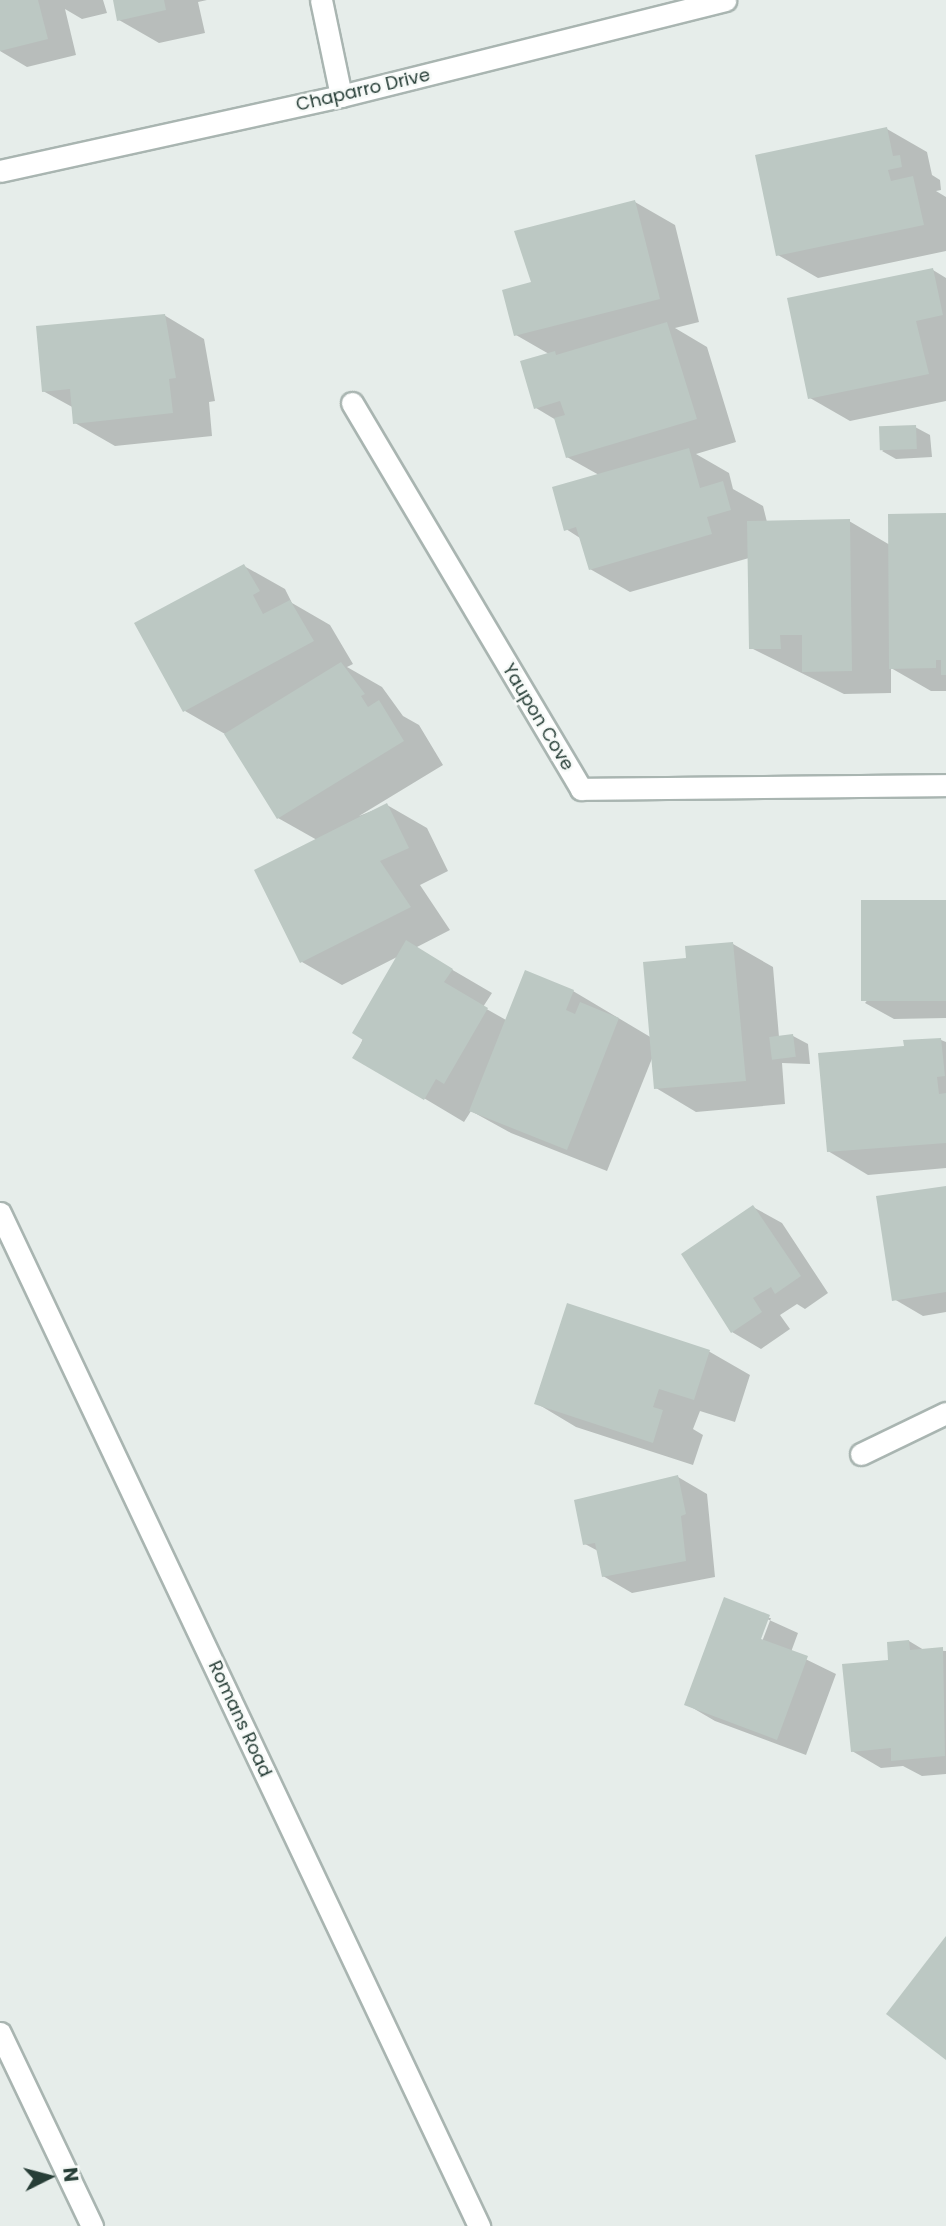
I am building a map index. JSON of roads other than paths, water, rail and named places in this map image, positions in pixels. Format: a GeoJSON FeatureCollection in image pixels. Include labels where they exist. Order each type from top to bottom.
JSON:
{"type":"FeatureCollection","features":[{"type":"Feature","properties":{"kind":"street"},"geometry":{"type":"LineString","coordinates":[[321,0],[341,96]]}},
{"type":"Feature","properties":{"kind":"street","name":"Chaparro Drive"},"geometry":{"type":"LineString","coordinates":[[0,171],[341,96],[725,0]]}},
{"type":"Feature","properties":{"kind":"street","name":"Yaupon Cove"},"geometry":{"type":"LineString","coordinates":[[352,403],[580,789],[946,785]]}},
{"type":"Feature","properties":{"kind":"street","name":"Romans Road"},"geometry":{"type":"LineString","coordinates":[[0,1213],[479,2226]]}},
{"type":"Feature","properties":{"kind":"street"},"geometry":{"type":"LineString","coordinates":[[862,1454],[946,1413]]}},
{"type":"Feature","properties":{"kind":"street"},"geometry":{"type":"LineString","coordinates":[[0,2033],[92,2226]]}}]}
